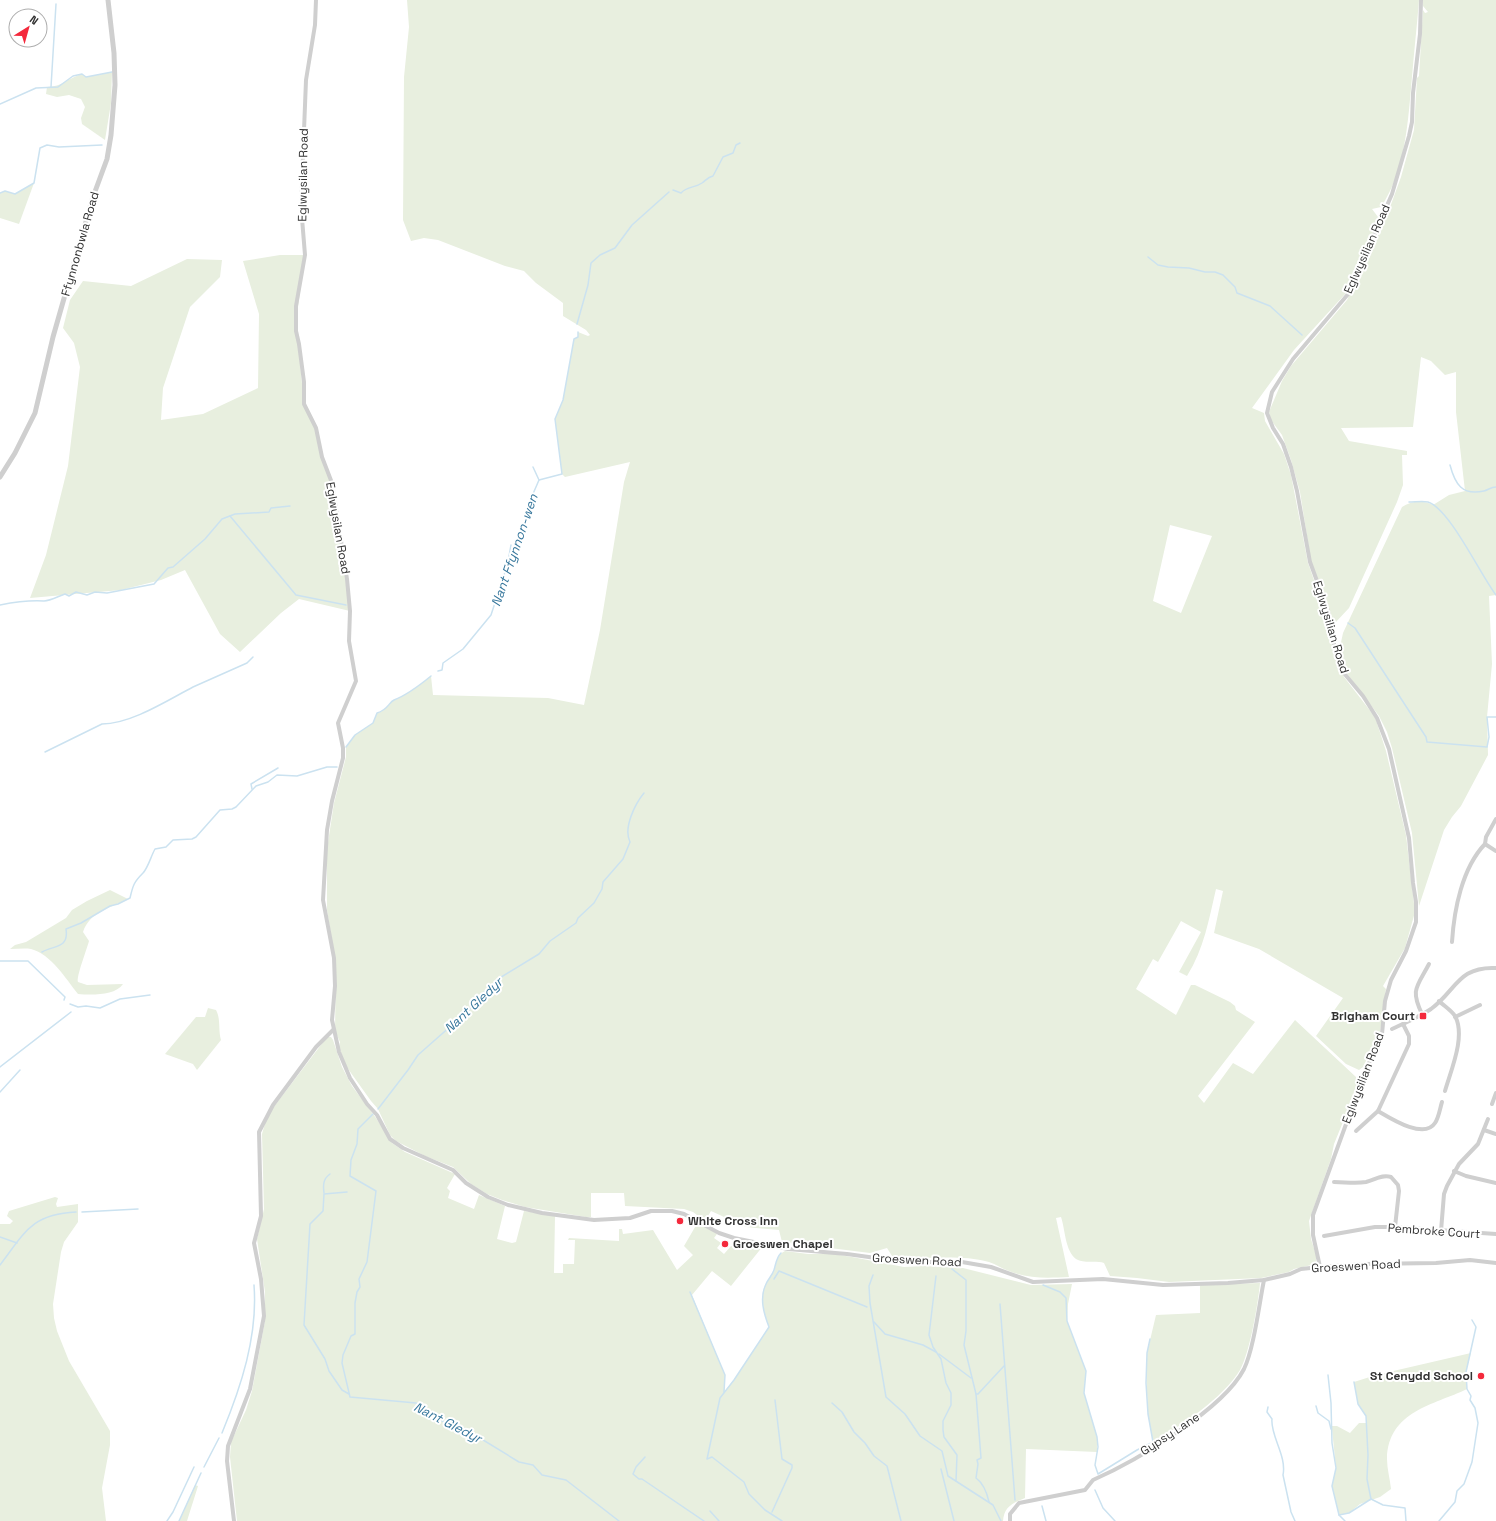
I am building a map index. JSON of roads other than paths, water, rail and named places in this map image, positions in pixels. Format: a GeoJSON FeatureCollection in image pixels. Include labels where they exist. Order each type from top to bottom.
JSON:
{"type":"FeatureCollection","features":[{"type":"Feature","properties":{"kind":"street","name":"Ffynnonbwla Road"},"geometry":{"type":"LineString","coordinates":[[0,477],[15,453],[35,413],[53,337],[93,197],[107,159],[115,85],[114,53],[108,0]]}},
{"type":"Feature","properties":{"kind":"street","name":"Eglwysilan Road"},"geometry":{"type":"LineString","coordinates":[[316,0],[315,25],[306,80],[301,206],[305,255],[296,306],[296,331],[304,382],[304,404],[316,428],[322,457],[332,483],[347,579],[350,611],[349,641],[356,680],[338,723],[344,748],[330,813],[323,879],[323,900],[334,958],[333,1030]]}},
{"type":"Feature","properties":{"kind":"street","name":"Eglwysilian Road"},"geometry":{"type":"LineString","coordinates":[[1320,1266],[1313,1235],[1313,1215],[1364,1073],[1382,1034],[1386,1001],[1391,980],[1406,951],[1416,922],[1416,902],[1412,883],[1410,838],[1389,749],[1377,718],[1363,696],[1343,672],[1335,649],[1328,611],[1310,562],[1291,467],[1283,444],[1273,428],[1267,413],[1272,392],[1293,359],[1349,293],[1392,194],[1412,122],[1413,93],[1420,34],[1421,0]]}},
{"type":"Feature","properties":{"kind":"street"},"geometry":{"type":"LineString","coordinates":[[1452,942],[1453,922],[1462,887],[1472,861],[1485,844],[1486,837],[1496,819]]}},
{"type":"Feature","properties":{"kind":"street"},"geometry":{"type":"LineString","coordinates":[[1485,844],[1496,851]]}},
{"type":"Feature","properties":{"kind":"street"},"geometry":{"type":"LineString","coordinates":[[1422,1014],[1414,996],[1429,964]]}},
{"type":"Feature","properties":{"kind":"street"},"geometry":{"type":"LineString","coordinates":[[1392,1029],[1422,1014],[1439,1001],[1455,983],[1467,973],[1476,970],[1496,968]]}},
{"type":"Feature","properties":{"kind":"street"},"geometry":{"type":"LineString","coordinates":[[1439,1001],[1455,1017],[1460,1027],[1460,1037],[1445,1091]]}},
{"type":"Feature","properties":{"kind":"street"},"geometry":{"type":"LineString","coordinates":[[1455,1017],[1480,1005]]}},
{"type":"Feature","properties":{"kind":"street"},"geometry":{"type":"LineString","coordinates":[[1356,1131],[1378,1111],[1409,1044],[1409,1036],[1403,1024]]}},
{"type":"Feature","properties":{"kind":"street","name":"Groeswen Road"},"geometry":{"type":"LineString","coordinates":[[333,1030],[346,1071],[364,1099],[377,1115],[390,1138],[403,1148],[453,1170],[476,1190],[508,1205],[542,1213],[594,1220],[630,1218],[650,1211],[672,1211],[689,1216],[734,1238],[788,1249],[847,1254],[905,1262],[962,1262],[991,1267],[1033,1282],[1103,1279],[1164,1285],[1264,1280],[1290,1274],[1301,1269],[1320,1266],[1436,1263],[1470,1260],[1496,1263]]}},
{"type":"Feature","properties":{"kind":"street"},"geometry":{"type":"LineString","coordinates":[[234,1521],[227,1461],[228,1446],[250,1389],[264,1316],[261,1279],[254,1243],[261,1216],[259,1132],[273,1105],[316,1047],[333,1030]]}},
{"type":"Feature","properties":{"kind":"street"},"geometry":{"type":"LineString","coordinates":[[1492,1104],[1496,1093]]}},
{"type":"Feature","properties":{"kind":"street"},"geometry":{"type":"LineString","coordinates":[[1378,1111],[1402,1124],[1422,1130],[1428,1129],[1435,1123],[1442,1102]]}},
{"type":"Feature","properties":{"kind":"street"},"geometry":{"type":"LineString","coordinates":[[1442,1231],[1444,1194],[1454,1171],[1478,1144],[1488,1119]]}},
{"type":"Feature","properties":{"kind":"street"},"geometry":{"type":"LineString","coordinates":[[1484,1130],[1496,1134]]}},
{"type":"Feature","properties":{"kind":"street"},"geometry":{"type":"LineString","coordinates":[[1454,1171],[1466,1176],[1496,1183]]}},
{"type":"Feature","properties":{"kind":"street"},"geometry":{"type":"LineString","coordinates":[[1334,1182],[1367,1182],[1382,1176],[1391,1177],[1398,1185],[1399,1191],[1395,1227]]}},
{"type":"Feature","properties":{"kind":"street","name":"Pembroke Court"},"geometry":{"type":"LineString","coordinates":[[1324,1236],[1375,1228],[1395,1227],[1496,1234]]}},
{"type":"Feature","properties":{"kind":"street","name":"Gypsy Lane"},"geometry":{"type":"LineString","coordinates":[[1010,1521],[1010,1514],[1019,1503],[1085,1490],[1093,1480],[1183,1429],[1224,1396],[1244,1369],[1250,1351],[1264,1280]]}},
{"type":"Feature","properties":{"kind":"waterway"},"geometry":{"type":"LineString","coordinates":[[51,87],[56,4]]}},
{"type":"Feature","properties":{"kind":"waterway"},"geometry":{"type":"LineString","coordinates":[[0,104],[36,88],[58,87],[73,76],[82,74],[86,77],[112,72]]}},
{"type":"Feature","properties":{"kind":"waterway","name":"Nant Ffynnon-wen"},"geometry":{"type":"LineString","coordinates":[[673,190],[681,193],[686,189],[699,185],[713,176],[723,157],[733,153],[736,145],[740,143]]}},
{"type":"Feature","properties":{"kind":"waterway"},"geometry":{"type":"LineString","coordinates":[[0,193],[5,191],[15,194],[34,183],[40,148],[47,145],[59,147],[102,145]]}},
{"type":"Feature","properties":{"kind":"waterway","name":"Nant Ffynnon-wen"},"geometry":{"type":"LineString","coordinates":[[577,324],[588,285],[591,263],[600,255],[615,248],[632,225],[669,192]]}},
{"type":"Feature","properties":{"kind":"waterway"},"geometry":{"type":"LineString","coordinates":[[1148,257],[1158,265],[1189,268],[1205,272],[1215,272],[1223,275],[1235,287],[1237,293],[1270,306],[1302,335]]}},
{"type":"Feature","properties":{"kind":"waterway","name":"Nant Ffynnon-wen"},"geometry":{"type":"LineString","coordinates":[[438,671],[442,670],[443,663],[463,649],[491,615],[508,563],[525,520],[526,510],[539,480],[562,474],[555,419],[563,400],[574,339],[578,337],[578,332]]}},
{"type":"Feature","properties":{"kind":"waterway"},"geometry":{"type":"LineString","coordinates":[[1450,465],[1454,478],[1465,490],[1476,492],[1496,487]]}},
{"type":"Feature","properties":{"kind":"waterway"},"geometry":{"type":"LineString","coordinates":[[533,467],[539,480]]}},
{"type":"Feature","properties":{"kind":"waterway"},"geometry":{"type":"LineString","coordinates":[[1409,502],[1428,502],[1437,507],[1455,529],[1496,595]]}},
{"type":"Feature","properties":{"kind":"waterway"},"geometry":{"type":"LineString","coordinates":[[0,605],[46,601],[65,594],[69,596],[76,592],[87,595],[95,592],[107,593],[154,584],[168,568],[173,567],[205,539],[222,519],[235,514],[269,512],[271,508],[290,506]]}},
{"type":"Feature","properties":{"kind":"waterway"},"geometry":{"type":"LineString","coordinates":[[230,516],[296,595],[346,605]]}},
{"type":"Feature","properties":{"kind":"waterway","name":"Nant Ffynnon-wen"},"geometry":{"type":"LineString","coordinates":[[508,562],[511,545]]}},
{"type":"Feature","properties":{"kind":"waterway"},"geometry":{"type":"LineString","coordinates":[[1348,623],[1355,628],[1426,737],[1427,742],[1487,747],[1489,737],[1487,717],[1496,717]]}},
{"type":"Feature","properties":{"kind":"waterway"},"geometry":{"type":"LineString","coordinates":[[45,752],[102,724],[113,723],[137,716],[193,687],[247,663],[253,657]]}},
{"type":"Feature","properties":{"kind":"waterway","name":"Nant Ffynnon-wen"},"geometry":{"type":"LineString","coordinates":[[346,747],[355,735],[373,723],[377,713],[384,710],[392,701],[409,693],[431,676]]}},
{"type":"Feature","properties":{"kind":"waterway","name":"Nant Ffynnon-wen"},"geometry":{"type":"LineString","coordinates":[[42,952],[63,943],[65,940],[66,929],[81,923],[110,906],[130,898],[134,884],[143,873],[155,849],[166,847],[173,840],[192,839],[196,837],[220,810],[232,809],[236,807],[256,786],[268,782],[277,775],[297,776],[327,767],[337,767]]}},
{"type":"Feature","properties":{"kind":"waterway"},"geometry":{"type":"LineString","coordinates":[[252,789],[251,784],[278,768]]}},
{"type":"Feature","properties":{"kind":"waterway","name":"Nant Gledyr"},"geometry":{"type":"LineString","coordinates":[[378,1109],[418,1055],[469,1010],[478,998],[498,979],[539,954],[550,941],[576,923],[578,918],[594,903],[602,889],[603,882],[623,859],[630,842],[628,830],[631,816],[644,793]]}},
{"type":"Feature","properties":{"kind":"waterway"},"geometry":{"type":"LineString","coordinates":[[0,961],[28,961],[65,997],[64,1000]]}},
{"type":"Feature","properties":{"kind":"waterway"},"geometry":{"type":"LineString","coordinates":[[70,1004],[78,1007],[86,1006],[100,1008],[120,999],[150,995]]}},
{"type":"Feature","properties":{"kind":"waterway"},"geometry":{"type":"LineString","coordinates":[[0,1067],[71,1012]]}},
{"type":"Feature","properties":{"kind":"waterway"},"geometry":{"type":"LineString","coordinates":[[0,1092],[20,1070]]}},
{"type":"Feature","properties":{"kind":"waterway","name":"Nant Gledyr"},"geometry":{"type":"LineString","coordinates":[[373,1114],[358,1129],[357,1144],[351,1160],[350,1176],[376,1191],[367,1262],[359,1279],[360,1287],[357,1292],[355,1303],[355,1334],[351,1336],[343,1355],[342,1363],[350,1397],[416,1403],[442,1421],[470,1432],[519,1462],[533,1465],[542,1475],[566,1480],[619,1521]]}},
{"type":"Feature","properties":{"kind":"waterway"},"geometry":{"type":"LineString","coordinates":[[324,1193],[324,1182],[330,1174]]}},
{"type":"Feature","properties":{"kind":"waterway"},"geometry":{"type":"LineString","coordinates":[[347,1192],[324,1194],[323,1211],[310,1224],[304,1325],[325,1359],[329,1371],[342,1390],[349,1394]]}},
{"type":"Feature","properties":{"kind":"waterway"},"geometry":{"type":"LineString","coordinates":[[82,1212],[138,1209]]}},
{"type":"Feature","properties":{"kind":"waterway"},"geometry":{"type":"LineString","coordinates":[[0,1265],[23,1234],[39,1221],[49,1216],[61,1213],[76,1212]]}},
{"type":"Feature","properties":{"kind":"waterway"},"geometry":{"type":"LineString","coordinates":[[0,1237],[17,1243]]}},
{"type":"Feature","properties":{"kind":"waterway"},"geometry":{"type":"LineString","coordinates":[[781,1253],[766,1284],[763,1295],[764,1311],[769,1327],[734,1380],[720,1398],[707,1459],[712,1457],[744,1482],[749,1494],[765,1510],[782,1521]]}},
{"type":"Feature","properties":{"kind":"waterway"},"geometry":{"type":"LineString","coordinates":[[952,1269],[966,1280],[966,1331],[964,1345],[976,1394],[981,1458],[977,1460],[978,1464],[976,1478],[984,1488],[989,1502]]}},
{"type":"Feature","properties":{"kind":"waterway"},"geometry":{"type":"LineString","coordinates":[[774,1279],[779,1271],[867,1307]]}},
{"type":"Feature","properties":{"kind":"waterway"},"geometry":{"type":"LineString","coordinates":[[873,1275],[869,1286],[870,1303],[886,1397],[905,1414],[920,1436],[942,1451],[948,1476],[993,1505],[1001,1521]]}},
{"type":"Feature","properties":{"kind":"waterway"},"geometry":{"type":"LineString","coordinates":[[936,1276],[929,1335],[933,1347],[941,1359],[946,1383],[951,1393],[951,1405],[943,1421],[943,1430],[944,1437],[957,1455],[956,1481]]}},
{"type":"Feature","properties":{"kind":"waterway"},"geometry":{"type":"LineString","coordinates":[[222,1433],[236,1398],[247,1361],[251,1342],[255,1304],[254,1285]]}},
{"type":"Feature","properties":{"kind":"waterway"},"geometry":{"type":"LineString","coordinates":[[1043,1285],[1060,1292],[1066,1298],[1067,1321],[1086,1371],[1084,1393],[1097,1437],[1098,1447],[1095,1465],[1098,1474],[1153,1442],[1148,1414],[1146,1383],[1147,1353],[1150,1339]]}},
{"type":"Feature","properties":{"kind":"waterway"},"geometry":{"type":"LineString","coordinates":[[690,1292],[725,1375],[724,1392]]}},
{"type":"Feature","properties":{"kind":"waterway"},"geometry":{"type":"LineString","coordinates":[[1000,1304],[1015,1500]]}},
{"type":"Feature","properties":{"kind":"waterway"},"geometry":{"type":"LineString","coordinates":[[1439,1521],[1455,1502],[1457,1491],[1464,1484],[1472,1462],[1478,1423],[1475,1408],[1470,1400],[1471,1396],[1467,1389],[1466,1372],[1476,1327],[1472,1320]]}},
{"type":"Feature","properties":{"kind":"waterway"},"geometry":{"type":"LineString","coordinates":[[874,1322],[885,1334],[923,1345],[936,1352]]}},
{"type":"Feature","properties":{"kind":"waterway"},"geometry":{"type":"LineString","coordinates":[[939,1354],[971,1378]]}},
{"type":"Feature","properties":{"kind":"waterway"},"geometry":{"type":"LineString","coordinates":[[976,1394],[978,1394],[1004,1366]]}},
{"type":"Feature","properties":{"kind":"waterway"},"geometry":{"type":"LineString","coordinates":[[1328,1375],[1331,1403],[1332,1443],[1336,1468],[1332,1486],[1339,1515],[1345,1521]]}},
{"type":"Feature","properties":{"kind":"waterway"},"geometry":{"type":"LineString","coordinates":[[1354,1382],[1358,1404],[1366,1416],[1368,1455],[1367,1479],[1371,1499]]}},
{"type":"Feature","properties":{"kind":"waterway"},"geometry":{"type":"LineString","coordinates":[[772,1512],[792,1468],[792,1465],[782,1459],[775,1400]]}},
{"type":"Feature","properties":{"kind":"waterway"},"geometry":{"type":"LineString","coordinates":[[832,1403],[842,1412],[854,1432],[865,1443],[874,1456],[887,1466],[901,1521]]}},
{"type":"Feature","properties":{"kind":"waterway"},"geometry":{"type":"LineString","coordinates":[[1316,1406],[1318,1413],[1329,1421],[1331,1429]]}},
{"type":"Feature","properties":{"kind":"waterway"},"geometry":{"type":"LineString","coordinates":[[1268,1407],[1267,1412],[1272,1419],[1273,1432],[1283,1460],[1283,1475],[1291,1512],[1295,1521]]}},
{"type":"Feature","properties":{"kind":"waterway"},"geometry":{"type":"LineString","coordinates":[[204,1467],[219,1438]]}},
{"type":"Feature","properties":{"kind":"waterway"},"geometry":{"type":"LineString","coordinates":[[645,1457],[636,1467],[633,1474],[704,1521]]}},
{"type":"Feature","properties":{"kind":"waterway"},"geometry":{"type":"LineString","coordinates":[[167,1521],[173,1512],[194,1467]]}},
{"type":"Feature","properties":{"kind":"waterway"},"geometry":{"type":"LineString","coordinates":[[941,1469],[954,1521]]}},
{"type":"Feature","properties":{"kind":"waterway"},"geometry":{"type":"LineString","coordinates":[[179,1521],[201,1473]]}},
{"type":"Feature","properties":{"kind":"waterway"},"geometry":{"type":"LineString","coordinates":[[1095,1490],[1103,1508],[1115,1521]]}},
{"type":"Feature","properties":{"kind":"waterway"},"geometry":{"type":"LineString","coordinates":[[1339,1515],[1349,1513],[1371,1499],[1383,1505],[1405,1508],[1406,1521]]}},
{"type":"Feature","properties":{"kind":"waterway"},"geometry":{"type":"LineString","coordinates":[[1042,1506],[1046,1521]]}},
{"type":"Feature","properties":{"kind":"waterway"},"geometry":{"type":"LineString","coordinates":[[710,1511],[719,1521]]}},
{"type":"Feature","properties":{"kind":"place","name":"Brigham Court"},"geometry":{"type":"Point","coordinates":[1423,1016]}},
{"type":"Feature","properties":{"kind":"place","name":"White Cross Inn"},"geometry":{"type":"Point","coordinates":[680,1221]}},
{"type":"Feature","properties":{"kind":"place","name":"Groeswen Chapel"},"geometry":{"type":"Point","coordinates":[725,1244]}},
{"type":"Feature","properties":{"kind":"place","name":"St Cenydd School"},"geometry":{"type":"Point","coordinates":[1481,1376]}}]}
